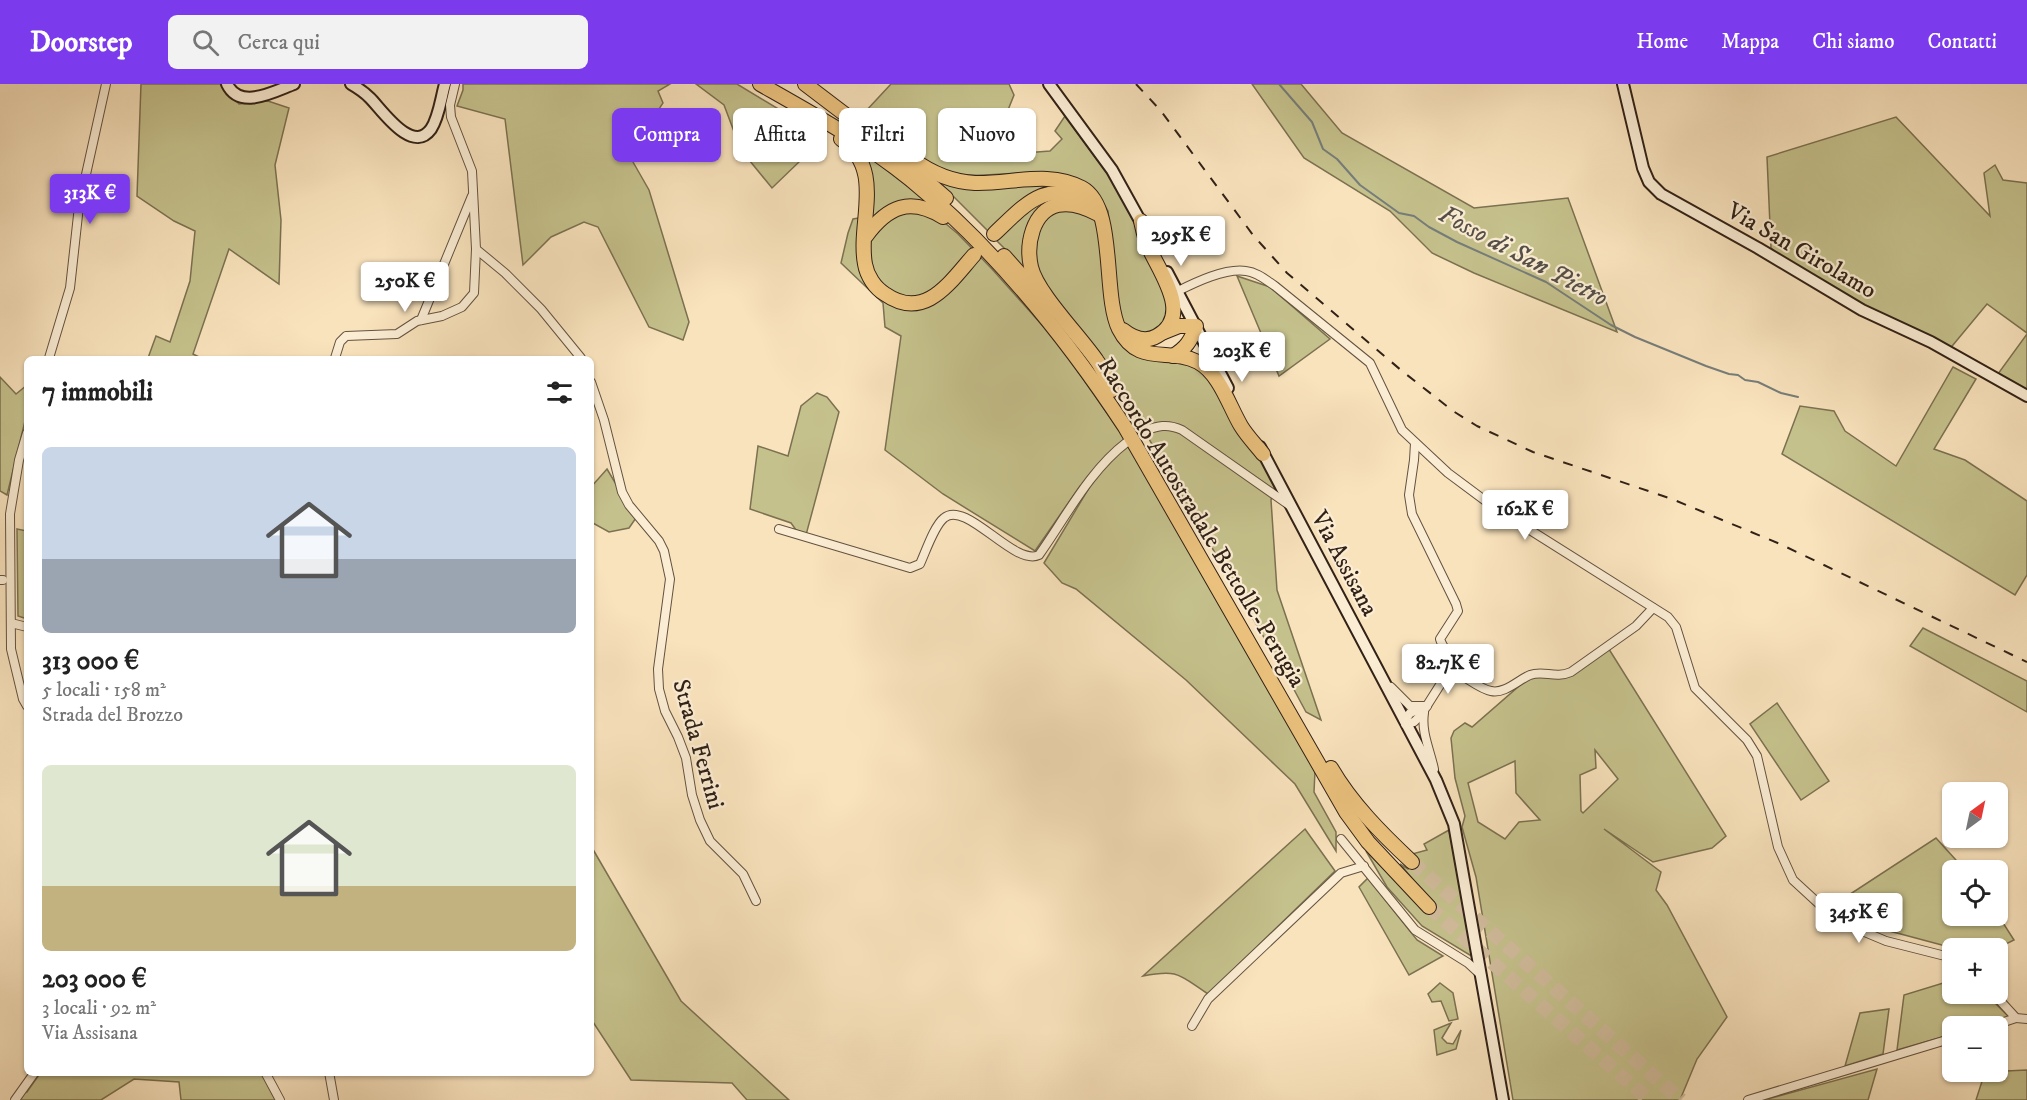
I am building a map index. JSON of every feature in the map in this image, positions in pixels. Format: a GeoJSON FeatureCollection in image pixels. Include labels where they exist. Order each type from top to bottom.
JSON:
{"type":"FeatureCollection","features":[{"type":"Feature","properties":{"kind":"highway"},"geometry":{"type":"LineString","coordinates":[[749,84],[809,119],[846,143],[855,152],[866,177],[868,192],[864,251],[866,267],[871,279],[880,290],[894,301],[911,304],[928,301],[940,292],[974,255]]}},
{"type":"Feature","properties":{"kind":"highway","name":"Raccordo Autostradale Bettolle-Perugia"},"geometry":{"type":"LineString","coordinates":[[759,84],[846,134],[909,178],[993,257],[1071,349],[1114,410],[1209,564]]}},
{"type":"Feature","properties":{"kind":"highway"},"geometry":{"type":"LineString","coordinates":[[806,85],[841,105],[922,166],[949,178],[974,183],[1032,178],[1055,180],[1070,183],[1089,193],[1096,200],[1100,218],[1114,314],[1126,339],[1136,349],[1147,354],[1188,357],[1205,366],[1213,375],[1242,428],[1263,454]]}},
{"type":"Feature","properties":{"kind":"highway"},"geometry":{"type":"LineString","coordinates":[[806,85],[917,172],[987,238],[1050,308],[1134,423],[1209,564],[1286,698],[1340,782],[1387,839],[1412,862]]}},
{"type":"Feature","properties":{"kind":"highway"},"geometry":{"type":"LineString","coordinates":[[994,234],[1035,198],[1056,192],[1079,198],[1089,204],[1100,218]]}},
{"type":"Feature","properties":{"kind":"highway"},"geometry":{"type":"LineString","coordinates":[[1100,218],[1077,205],[1057,205],[1049,209],[1031,233],[1029,255],[1036,281],[1099,363],[1112,390]]}},
{"type":"Feature","properties":{"kind":"highway"},"geometry":{"type":"LineString","coordinates":[[865,238],[877,221],[901,207],[915,206],[930,209],[944,217],[1002,275],[1028,296]]}},
{"type":"Feature","properties":{"kind":"highway"},"geometry":{"type":"LineString","coordinates":[[1141,221],[1148,246],[1173,300],[1174,310],[1171,321],[1164,332]]}},
{"type":"Feature","properties":{"kind":"highway"},"geometry":{"type":"LineString","coordinates":[[1119,328],[1131,336],[1147,340],[1179,326],[1196,326],[1185,348],[1173,356]]}},
{"type":"Feature","properties":{"kind":"highway","name":"Raccordo Autostradale Bettolle-Perugia"},"geometry":{"type":"LineString","coordinates":[[1286,698],[1346,812],[1368,842],[1429,907]]}},
{"type":"Feature","properties":{"kind":"main road"},"geometry":{"type":"LineString","coordinates":[[227,84],[229,88],[246,99],[258,98],[294,84]]}},
{"type":"Feature","properties":{"kind":"main road"},"geometry":{"type":"LineString","coordinates":[[351,84],[368,96],[401,131],[412,137],[426,134],[432,127],[445,84]]}},
{"type":"Feature","properties":{"kind":"main road","name":"Via Assisana"},"geometry":{"type":"LineString","coordinates":[[1049,84],[1112,170],[1141,221],[1436,780],[1454,824],[1503,1100]]}},
{"type":"Feature","properties":{"kind":"main road","name":"Via San Girolamo"},"geometry":{"type":"LineString","coordinates":[[1623,84],[1643,168],[1649,182],[1661,194],[1862,310],[1931,342],[2027,396]]}},
{"type":"Feature","properties":{"kind":"street"},"geometry":{"type":"LineString","coordinates":[[50,356],[70,288],[80,207],[106,84]]}},
{"type":"Feature","properties":{"kind":"street"},"geometry":{"type":"LineString","coordinates":[[336,356],[340,342],[346,336],[397,334],[421,320],[442,316],[462,307],[474,293],[476,249],[472,171],[451,117],[450,105],[455,84]]}},
{"type":"Feature","properties":{"kind":"street"},"geometry":{"type":"LineString","coordinates":[[421,320],[473,192]]}},
{"type":"Feature","properties":{"kind":"street"},"geometry":{"type":"LineString","coordinates":[[476,249],[505,273],[541,309],[579,356]]}},
{"type":"Feature","properties":{"kind":"street"},"geometry":{"type":"LineString","coordinates":[[1178,291],[1216,275],[1244,270],[1262,277],[1370,363],[1402,430],[1448,473],[1495,508],[1668,617],[1676,627],[1695,688],[1747,740],[1756,756],[1778,848],[1793,880],[1818,903],[1855,928],[1886,942],[1942,955]]}},
{"type":"Feature","properties":{"kind":"street","name":"Strada Ferrini"},"geometry":{"type":"LineString","coordinates":[[594,391],[604,420],[622,492],[629,505],[659,541],[664,551],[670,579],[658,669],[659,689],[665,711],[682,747],[692,795],[710,841],[743,874],[756,901]]}},
{"type":"Feature","properties":{"kind":"street"},"geometry":{"type":"LineString","coordinates":[[1143,431],[1160,425],[1173,426],[1182,430],[1292,508]]}},
{"type":"Feature","properties":{"kind":"street"},"geometry":{"type":"LineString","coordinates":[[779,529],[910,568],[920,564],[942,519],[949,514],[954,514],[1022,554],[1035,557],[1039,555],[1091,478],[1111,454],[1127,442]]}},
{"type":"Feature","properties":{"kind":"street"},"geometry":{"type":"LineString","coordinates":[[1404,722],[1418,719],[1452,666],[1452,660],[1440,639],[1458,611],[1412,513],[1408,495],[1414,460],[1414,442]]}},
{"type":"Feature","properties":{"kind":"street"},"geometry":{"type":"LineString","coordinates":[[24,443],[9,514],[11,650],[24,701]]}},
{"type":"Feature","properties":{"kind":"street"},"geometry":{"type":"LineString","coordinates":[[1449,671],[1493,692],[1506,689],[1533,674],[1560,677],[1571,672],[1636,626],[1653,608]]}},
{"type":"Feature","properties":{"kind":"street"},"geometry":{"type":"LineString","coordinates":[[11,623],[24,626]]}},
{"type":"Feature","properties":{"kind":"street"},"geometry":{"type":"LineString","coordinates":[[1374,664],[1410,706],[1427,706]]}},
{"type":"Feature","properties":{"kind":"street"},"geometry":{"type":"LineString","coordinates":[[1427,706],[1423,721],[1436,780]]}},
{"type":"Feature","properties":{"kind":"street"},"geometry":{"type":"LineString","coordinates":[[1341,839],[1415,930],[1468,963],[1482,976]]}},
{"type":"Feature","properties":{"kind":"street"},"geometry":{"type":"LineString","coordinates":[[1192,1026],[1208,999],[1341,873],[1364,867]]}},
{"type":"Feature","properties":{"kind":"street"},"geometry":{"type":"LineString","coordinates":[[2003,1004],[2016,1018]]}},
{"type":"Feature","properties":{"kind":"street"},"geometry":{"type":"LineString","coordinates":[[2008,1021],[2016,1018],[2027,1019]]}},
{"type":"Feature","properties":{"kind":"street"},"geometry":{"type":"LineString","coordinates":[[1748,1100],[1942,1041]]}},
{"type":"Feature","properties":{"kind":"street"},"geometry":{"type":"LineString","coordinates":[[15,1100],[32,1076]]}},
{"type":"Feature","properties":{"kind":"street"},"geometry":{"type":"LineString","coordinates":[[267,1076],[279,1100]]}},
{"type":"Feature","properties":{"kind":"street"},"geometry":{"type":"LineString","coordinates":[[330,1076],[334,1100]]}},
{"type":"Feature","properties":{"kind":"shaded area"},"geometry":{"type":"Polygon","coordinates":[[[141,84],[220,84],[239,104],[268,101],[289,108],[275,165],[281,220],[279,284],[229,249],[193,354],[197,356],[149,356],[156,336],[170,342],[190,281],[195,231],[174,221],[137,196],[141,84]]]}},
{"type":"Feature","properties":{"kind":"shaded area"},"geometry":{"type":"Polygon","coordinates":[[[463,84],[670,84],[658,91],[663,103],[660,108],[612,108],[612,162],[633,162],[649,190],[689,322],[683,340],[649,327],[598,227],[584,222],[551,237],[523,265],[505,119],[457,106],[463,84]]]}},
{"type":"Feature","properties":{"kind":"shaded area"},"geometry":{"type":"Polygon","coordinates":[[[696,84],[737,84],[777,108],[733,108],[733,129],[724,105],[696,84]]]}},
{"type":"Feature","properties":{"kind":"shaded area"},"geometry":{"type":"Polygon","coordinates":[[[891,84],[1009,84],[1014,95],[1009,108],[938,108],[938,162],[1036,162],[1036,152],[1050,151],[1062,139],[1055,131],[1065,116],[1115,184],[1136,224],[1166,291],[1167,321],[1148,335],[1125,327],[1119,314],[1108,211],[1094,192],[1077,180],[1058,174],[1037,172],[971,175],[950,173],[926,161],[926,108],[869,108],[891,84]]]}},
{"type":"Feature","properties":{"kind":"shaded area"},"geometry":{"type":"Polygon","coordinates":[[[1252,84],[1301,84],[1342,133],[1474,208],[1568,198],[1617,332],[1474,273],[1432,253],[1390,211],[1304,158],[1252,84]]]}},
{"type":"Feature","properties":{"kind":"shaded area"},"geometry":{"type":"Polygon","coordinates":[[[1896,117],[1990,216],[1984,173],[1995,165],[2003,180],[2027,183],[2027,333],[1987,304],[1948,351],[1799,272],[1771,248],[1767,157],[1896,117]]]}},
{"type":"Feature","properties":{"kind":"shaded area"},"geometry":{"type":"Polygon","coordinates":[[[751,162],[799,162],[772,188],[751,162]]]}},
{"type":"Feature","properties":{"kind":"shaded area"},"geometry":{"type":"Polygon","coordinates":[[[859,162],[876,162],[928,202],[917,202],[913,208],[933,213],[958,234],[1059,344],[1127,442],[1315,771],[1314,792],[1336,832],[1336,851],[1295,784],[1186,680],[1076,589],[1062,583],[1044,563],[1089,488],[1080,486],[1035,551],[943,494],[885,450],[901,336],[885,327],[883,303],[841,263],[853,219],[871,216],[859,162]]]}},
{"type":"Feature","properties":{"kind":"shaded area"},"geometry":{"type":"Polygon","coordinates":[[[933,176],[1065,185],[990,233],[933,176]]]}},
{"type":"Feature","properties":{"kind":"shaded area"},"geometry":{"type":"Polygon","coordinates":[[[1055,199],[1044,210],[1026,270],[997,241],[1030,209],[1055,199]]]}},
{"type":"Feature","properties":{"kind":"shaded area"},"geometry":{"type":"Polygon","coordinates":[[[1060,207],[1088,213],[1096,222],[1121,340],[1196,363],[1207,374],[1260,455],[1275,485],[1271,500],[1277,590],[1321,720],[1306,712],[1109,370],[1039,277],[1031,246],[1036,228],[1060,207]]]}},
{"type":"Feature","properties":{"kind":"shaded area"},"geometry":{"type":"Polygon","coordinates":[[[1237,276],[1270,287],[1330,339],[1279,376],[1237,276]]]}},
{"type":"Feature","properties":{"kind":"shaded area"},"geometry":{"type":"Polygon","coordinates":[[[2027,334],[2027,396],[1995,378],[2027,334]]]}},
{"type":"Feature","properties":{"kind":"shaded area"},"geometry":{"type":"Polygon","coordinates":[[[1953,367],[1976,379],[1934,449],[1965,460],[2027,501],[2027,575],[2015,595],[1782,454],[1800,406],[1834,411],[1845,431],[1896,466],[1953,367]]]}},
{"type":"Feature","properties":{"kind":"shaded area"},"geometry":{"type":"Polygon","coordinates":[[[0,377],[16,394],[24,387],[24,425],[7,495],[0,491],[0,377]]]}},
{"type":"Feature","properties":{"kind":"shaded area"},"geometry":{"type":"Polygon","coordinates":[[[817,393],[827,397],[839,412],[806,535],[796,530],[791,523],[750,509],[758,446],[788,456],[801,406],[817,393]]]}},
{"type":"Feature","properties":{"kind":"shaded area"},"geometry":{"type":"Polygon","coordinates":[[[607,469],[636,518],[629,528],[609,532],[594,524],[594,484],[607,469]]]}},
{"type":"Feature","properties":{"kind":"shaded area"},"geometry":{"type":"Polygon","coordinates":[[[17,529],[24,530],[24,618],[18,616],[17,529]]]}},
{"type":"Feature","properties":{"kind":"shaded area"},"geometry":{"type":"Polygon","coordinates":[[[1923,628],[2027,681],[2027,712],[1910,646],[1923,628]]]}},
{"type":"Feature","properties":{"kind":"shaded area"},"geometry":{"type":"Polygon","coordinates":[[[1607,646],[1726,836],[1712,848],[1653,862],[1604,829],[1661,872],[1656,890],[1667,905],[1727,1017],[1697,1059],[1680,1100],[1513,1100],[1476,877],[1462,827],[1465,816],[1455,778],[1451,738],[1454,731],[1465,723],[1472,727],[1533,674],[1560,677],[1607,646]],[[1595,750],[1596,768],[1580,775],[1581,811],[1583,813],[1618,779],[1595,750]],[[1515,761],[1468,783],[1478,822],[1505,839],[1519,822],[1540,820],[1516,793],[1515,761]]]}},
{"type":"Feature","properties":{"kind":"shaded area"},"geometry":{"type":"Polygon","coordinates":[[[1777,703],[1829,781],[1801,800],[1750,724],[1777,703]]]}},
{"type":"Feature","properties":{"kind":"shaded area"},"geometry":{"type":"Polygon","coordinates":[[[1305,829],[1335,871],[1208,994],[1178,975],[1164,973],[1143,976],[1305,829]]]}},
{"type":"Feature","properties":{"kind":"shaded area"},"geometry":{"type":"Polygon","coordinates":[[[1449,830],[1473,957],[1422,926],[1387,887],[1366,851],[1427,911],[1431,901],[1400,864],[1408,869],[1411,866],[1412,854],[1427,850],[1424,844],[1449,830]]]}},
{"type":"Feature","properties":{"kind":"shaded area"},"geometry":{"type":"Polygon","coordinates":[[[1936,838],[1942,848],[1945,848],[1956,860],[1942,860],[1942,926],[2005,926],[2014,940],[2008,943],[2008,938],[1942,938],[1942,945],[1882,929],[1835,904],[1936,838]]]}},
{"type":"Feature","properties":{"kind":"shaded area"},"geometry":{"type":"Polygon","coordinates":[[[594,851],[681,1001],[789,1100],[747,1100],[732,1083],[631,1080],[594,1024],[594,851]]]}},
{"type":"Feature","properties":{"kind":"shaded area"},"geometry":{"type":"Polygon","coordinates":[[[1368,878],[1417,940],[1443,956],[1409,975],[1359,887],[1368,878]]]}},
{"type":"Feature","properties":{"kind":"shaded area"},"geometry":{"type":"Polygon","coordinates":[[[1440,983],[1453,993],[1458,1019],[1449,1021],[1441,1001],[1432,1002],[1428,994],[1440,983]]]}},
{"type":"Feature","properties":{"kind":"shaded area"},"geometry":{"type":"Polygon","coordinates":[[[1942,983],[1942,1004],[1996,1004],[2008,1016],[1942,1016],[1942,1037],[1897,1050],[1904,995],[1942,983]]]}},
{"type":"Feature","properties":{"kind":"shaded area"},"geometry":{"type":"Polygon","coordinates":[[[1889,1009],[1883,1054],[1845,1066],[1860,1013],[1889,1009]]]}},
{"type":"Feature","properties":{"kind":"shaded area"},"geometry":{"type":"Polygon","coordinates":[[[1451,1023],[1442,1038],[1447,1043],[1453,1044],[1461,1030],[1456,1049],[1437,1055],[1434,1030],[1451,1023]]]}},
{"type":"Feature","properties":{"kind":"shaded area"},"geometry":{"type":"Polygon","coordinates":[[[1877,1069],[1868,1100],[1764,1100],[1877,1069]]]}},
{"type":"Feature","properties":{"kind":"shaded area"},"geometry":{"type":"Polygon","coordinates":[[[2027,1070],[2027,1100],[1976,1100],[1982,1082],[2008,1082],[2008,1071],[2027,1070]]]}},
{"type":"Feature","properties":{"kind":"shaded area"},"geometry":{"type":"Polygon","coordinates":[[[38,1076],[264,1076],[276,1100],[181,1100],[179,1082],[134,1079],[101,1100],[15,1100],[25,1087],[27,1092],[38,1076]]]}},
{"type":"Feature","properties":{"kind":"waterway","name":"Fosso di San Pietro"},"geometry":{"type":"LineString","coordinates":[[1279,84],[1312,122],[1323,149],[1337,159],[1360,185],[1399,213],[1414,216],[1457,242],[1546,282],[1611,325],[1635,337],[1706,366],[1798,397]]}},
{"type":"Feature","properties":{"kind":"tunnel"},"geometry":{"type":"LineString","coordinates":[[1412,862],[1681,1100]]}},
{"type":"Feature","properties":{"kind":"tunnel"},"geometry":{"type":"LineString","coordinates":[[1429,907],[1649,1100]]}},
{"type":"Feature","properties":{"kind":"railway"},"geometry":{"type":"LineString","coordinates":[[1136,84],[1161,111],[1253,235],[1287,273],[1402,371],[1453,411],[1477,426],[1533,452],[1672,499],[1780,544],[2027,662]]}}]}
